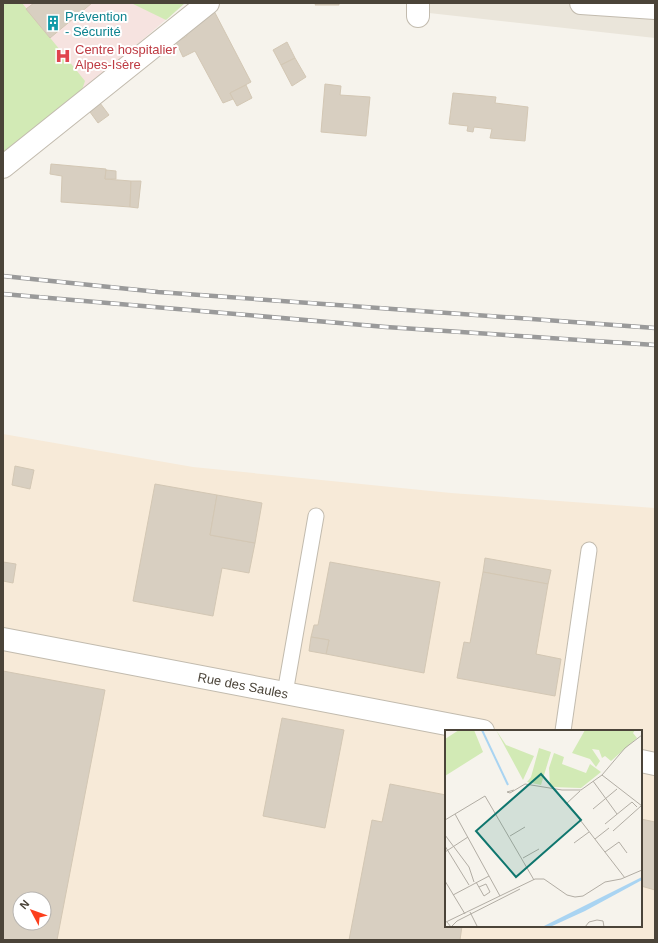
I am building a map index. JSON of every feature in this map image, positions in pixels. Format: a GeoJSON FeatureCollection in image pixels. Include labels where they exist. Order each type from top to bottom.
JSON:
{"type":"FeatureCollection","features":[{"type":"Feature","properties":{"kind":"street"},"geometry":{"type":"LineString","coordinates":[[3,167],[208,3]]}},
{"type":"Feature","properties":{"kind":"street"},"geometry":{"type":"LineString","coordinates":[[581,3],[655,8]]}},
{"type":"Feature","properties":{"kind":"street","name":"Rue des Saules"},"geometry":{"type":"LineString","coordinates":[[3,639],[478,730]]}},
{"type":"Feature","properties":{"kind":"street"},"geometry":{"type":"LineString","coordinates":[[642,761],[655,764]]}},
{"type":"Feature","properties":{"kind":"lane"},"geometry":{"type":"LineString","coordinates":[[285,693],[316,516]]}},
{"type":"Feature","properties":{"kind":"lane"},"geometry":{"type":"LineString","coordinates":[[563,730],[589,550]]}},
{"type":"Feature","properties":{"kind":"shaded area"},"geometry":{"type":"Polygon","coordinates":[[[3,3],[185,3],[81,93],[3,3]]]}},
{"type":"Feature","properties":{"kind":"shaded area"},"geometry":{"type":"Polygon","coordinates":[[[429,3],[655,3],[655,38],[429,13],[429,3]]]}},
{"type":"Feature","properties":{"kind":"shaded area"},"geometry":{"type":"Polygon","coordinates":[[[3,434],[193,467],[451,493],[655,508],[655,940],[3,940],[3,434]]]}},
{"type":"Feature","properties":{"kind":"green space"},"geometry":{"type":"Polygon","coordinates":[[[3,3],[22,3],[85,81],[81,93],[3,153],[3,3]]]}},
{"type":"Feature","properties":{"kind":"green space"},"geometry":{"type":"Polygon","coordinates":[[[131,3],[185,3],[166,20],[131,3]]]}},
{"type":"Feature","properties":{"kind":"building","name":"Prévention - Sécurité"},"geometry":{"type":"Polygon","coordinates":[[[34,3],[92,3],[50,38],[26,9],[34,3]]]}},
{"type":"Feature","properties":{"kind":"building"},"geometry":{"type":"Polygon","coordinates":[[[316,3],[339,3],[339,5],[315,5],[316,3]]]}},
{"type":"Feature","properties":{"kind":"building"},"geometry":{"type":"Polygon","coordinates":[[[213,9],[251,82],[230,93],[233,99],[223,103],[195,51],[183,57],[176,42],[187,36],[185,32],[213,9]]]}},
{"type":"Feature","properties":{"kind":"building"},"geometry":{"type":"Polygon","coordinates":[[[287,42],[295,58],[281,65],[273,50],[287,42]]]}},
{"type":"Feature","properties":{"kind":"building"},"geometry":{"type":"Polygon","coordinates":[[[295,58],[306,77],[292,86],[281,65],[295,58]]]}},
{"type":"Feature","properties":{"kind":"building"},"geometry":{"type":"Polygon","coordinates":[[[325,84],[341,86],[340,95],[370,97],[366,136],[321,132],[325,84]]]}},
{"type":"Feature","properties":{"kind":"building"},"geometry":{"type":"Polygon","coordinates":[[[246,85],[252,98],[237,106],[230,93],[246,85]]]}},
{"type":"Feature","properties":{"kind":"building"},"geometry":{"type":"Polygon","coordinates":[[[453,93],[496,97],[495,103],[528,107],[525,141],[490,138],[492,129],[474,127],[473,132],[467,131],[468,126],[449,124],[453,93]]]}},
{"type":"Feature","properties":{"kind":"building"},"geometry":{"type":"Polygon","coordinates":[[[100,103],[109,115],[98,123],[90,112],[100,103]]]}},
{"type":"Feature","properties":{"kind":"building"},"geometry":{"type":"Polygon","coordinates":[[[51,164],[106,169],[105,179],[131,181],[130,207],[61,202],[62,176],[50,174],[51,164]]]}},
{"type":"Feature","properties":{"kind":"building"},"geometry":{"type":"Polygon","coordinates":[[[106,170],[116,171],[116,179],[105,179],[106,170]]]}},
{"type":"Feature","properties":{"kind":"building"},"geometry":{"type":"Polygon","coordinates":[[[131,181],[141,181],[138,208],[130,207],[131,181]]]}},
{"type":"Feature","properties":{"kind":"building"},"geometry":{"type":"Polygon","coordinates":[[[15,466],[34,470],[30,489],[12,485],[15,466]]]}},
{"type":"Feature","properties":{"kind":"building"},"geometry":{"type":"Polygon","coordinates":[[[155,484],[217,495],[210,535],[255,543],[249,573],[222,568],[213,616],[133,601],[155,484]]]}},
{"type":"Feature","properties":{"kind":"building"},"geometry":{"type":"Polygon","coordinates":[[[217,495],[262,503],[255,543],[210,535],[217,495]]]}},
{"type":"Feature","properties":{"kind":"building"},"geometry":{"type":"Polygon","coordinates":[[[485,558],[551,570],[548,584],[483,572],[485,558]]]}},
{"type":"Feature","properties":{"kind":"building"},"geometry":{"type":"Polygon","coordinates":[[[3,562],[16,564],[13,583],[3,581],[3,562]]]}},
{"type":"Feature","properties":{"kind":"building"},"geometry":{"type":"Polygon","coordinates":[[[330,562],[440,582],[424,673],[326,654],[329,640],[311,637],[314,625],[318,625],[330,562]]]}},
{"type":"Feature","properties":{"kind":"building"},"geometry":{"type":"Polygon","coordinates":[[[483,572],[548,584],[536,654],[561,659],[555,696],[457,678],[464,642],[470,643],[483,572]]]}},
{"type":"Feature","properties":{"kind":"building"},"geometry":{"type":"Polygon","coordinates":[[[311,637],[329,640],[326,654],[309,651],[311,637]]]}},
{"type":"Feature","properties":{"kind":"building"},"geometry":{"type":"Polygon","coordinates":[[[3,671],[105,690],[57,940],[3,940],[3,671]]]}},
{"type":"Feature","properties":{"kind":"building"},"geometry":{"type":"Polygon","coordinates":[[[282,718],[344,730],[325,828],[263,816],[282,718]]]}},
{"type":"Feature","properties":{"kind":"building"},"geometry":{"type":"Polygon","coordinates":[[[390,784],[445,795],[445,927],[462,927],[460,940],[349,940],[372,820],[382,822],[390,784]]]}},
{"type":"Feature","properties":{"kind":"building"},"geometry":{"type":"Polygon","coordinates":[[[642,819],[655,822],[655,890],[642,886],[642,819]]]}},
{"type":"Feature","properties":{"kind":"railway"},"geometry":{"type":"LineString","coordinates":[[3,276],[158,292],[655,328]]}},
{"type":"Feature","properties":{"kind":"railway"},"geometry":{"type":"LineString","coordinates":[[3,294],[386,327],[655,345]]}},
{"type":"Feature","properties":{"kind":"place","name":"Prévention - Sécurité"},"geometry":{"type":"Point","coordinates":[53,23]}},
{"type":"Feature","properties":{"kind":"place","name":"Centre hospitalier Alpes-Isère"},"geometry":{"type":"Point","coordinates":[63,56]}}]}
